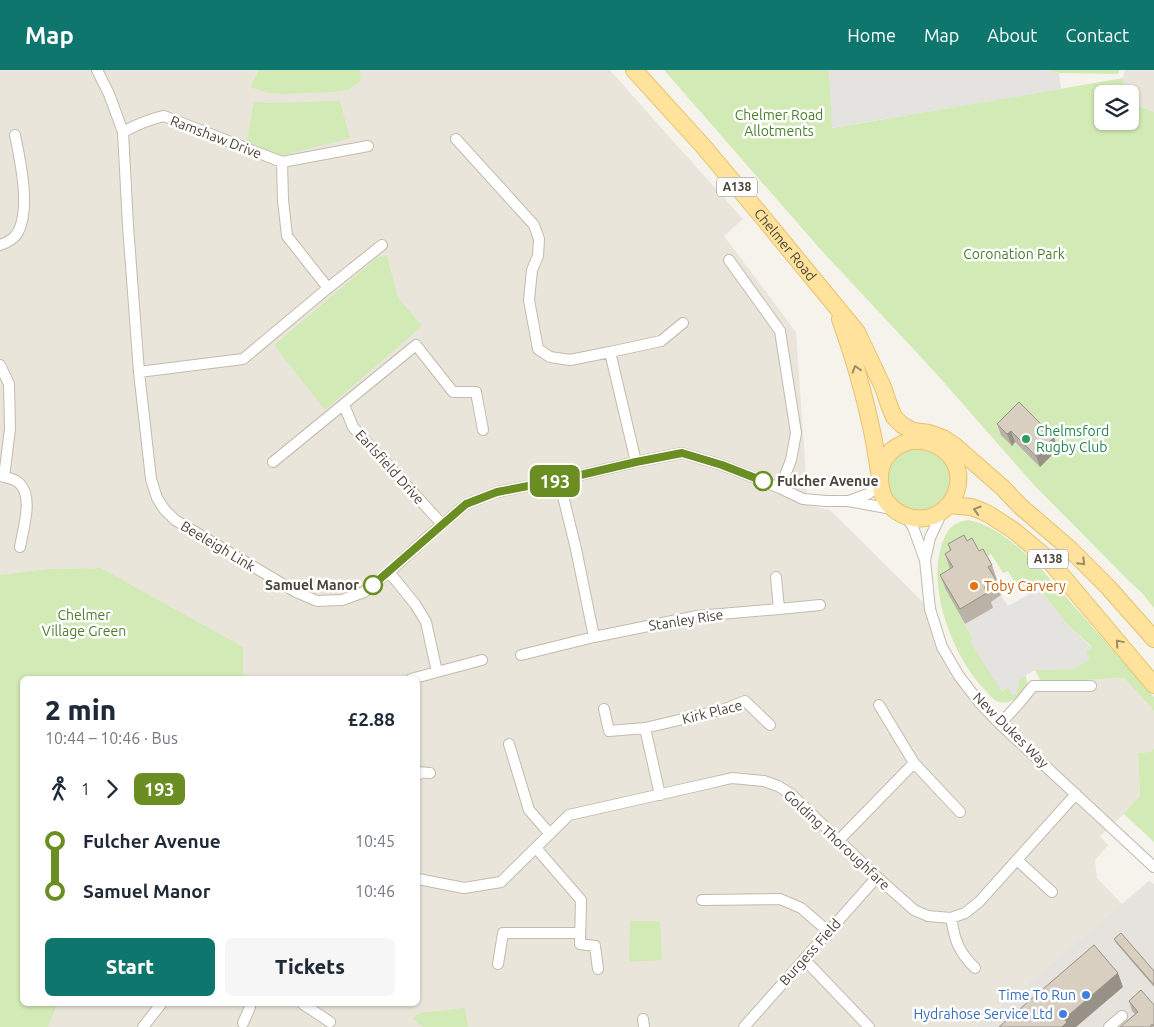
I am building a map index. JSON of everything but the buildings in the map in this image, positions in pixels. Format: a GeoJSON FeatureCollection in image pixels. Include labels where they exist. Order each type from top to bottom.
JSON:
{"type":"FeatureCollection","features":[{"type":"Feature","properties":{"kind":"main road","name":"Chelmer Road"},"geometry":{"type":"LineString","coordinates":[[634,70],[709,154],[857,332],[883,387],[888,405],[894,417],[902,426],[913,431],[943,438],[955,446],[1070,549],[1108,587],[1154,639]]}},
{"type":"Feature","properties":{"kind":"main road","name":"Chelmer Road"},"geometry":{"type":"LineString","coordinates":[[836,307],[862,387],[873,433],[881,489],[885,500],[899,513]]}},
{"type":"Feature","properties":{"kind":"main road","name":"Chelmer Road"},"geometry":{"type":"LineString","coordinates":[[867,354],[874,389],[884,421],[892,431],[901,439],[927,441],[937,445],[990,488],[1020,506]]}},
{"type":"Feature","properties":{"kind":"main road"},"geometry":{"type":"LineString","coordinates":[[880,480],[882,465],[888,456],[906,442],[916,440]]}},
{"type":"Feature","properties":{"kind":"main road"},"geometry":{"type":"LineString","coordinates":[[946,451],[953,460],[957,470],[958,481],[956,492],[946,508]]}},
{"type":"Feature","properties":{"kind":"main road","name":"A138"},"geometry":{"type":"LineString","coordinates":[[899,513],[919,519],[931,517],[946,508],[971,507],[990,515],[1013,530],[1048,559],[1154,685]]}},
{"type":"Feature","properties":{"kind":"street","name":"Beeleigh Link"},"geometry":{"type":"LineString","coordinates":[[97,70],[109,94],[123,132],[139,372],[151,480],[157,498],[174,520],[288,588],[318,601],[342,600],[364,592],[466,504],[497,492],[682,453],[722,465],[803,499],[848,502],[899,513]]}},
{"type":"Feature","properties":{"kind":"street","name":"Ramshaw Drive"},"geometry":{"type":"LineString","coordinates":[[123,132],[142,122],[164,116],[282,162]]}},
{"type":"Feature","properties":{"kind":"street"},"geometry":{"type":"LineString","coordinates":[[0,245],[6,244],[18,233],[24,213],[23,177],[15,135]]}},
{"type":"Feature","properties":{"kind":"street"},"geometry":{"type":"LineString","coordinates":[[456,139],[534,224],[539,239],[538,256],[532,270],[528,300],[538,349],[550,357],[570,360],[661,340],[683,324]]}},
{"type":"Feature","properties":{"kind":"street"},"geometry":{"type":"LineString","coordinates":[[328,288],[287,236],[283,200],[282,162],[368,146]]}},
{"type":"Feature","properties":{"kind":"street"},"geometry":{"type":"LineString","coordinates":[[139,372],[243,359],[382,245]]}},
{"type":"Feature","properties":{"kind":"street"},"geometry":{"type":"LineString","coordinates":[[730,260],[780,331],[796,433],[791,460],[780,488]]}},
{"type":"Feature","properties":{"kind":"street"},"geometry":{"type":"LineString","coordinates":[[273,462],[416,345],[454,392],[476,392],[483,430]]}},
{"type":"Feature","properties":{"kind":"street"},"geometry":{"type":"LineString","coordinates":[[610,352],[636,462]]}},
{"type":"Feature","properties":{"kind":"street"},"geometry":{"type":"LineString","coordinates":[[0,365],[9,384],[10,429],[2,477],[20,483],[28,505],[20,547]]}},
{"type":"Feature","properties":{"kind":"street","name":"Earlsfield Drive"},"geometry":{"type":"LineString","coordinates":[[344,405],[353,427],[442,524]]}},
{"type":"Feature","properties":{"kind":"street"},"geometry":{"type":"LineString","coordinates":[[559,480],[594,636]]}},
{"type":"Feature","properties":{"kind":"street","name":"Beeleigh Link"},"geometry":{"type":"LineString","coordinates":[[848,502],[868,494],[880,480]]}},
{"type":"Feature","properties":{"kind":"street","name":"New Dukes Way"},"geometry":{"type":"LineString","coordinates":[[925,560],[936,523],[946,508]]}},
{"type":"Feature","properties":{"kind":"street","name":"New Dukes Way"},"geometry":{"type":"LineString","coordinates":[[899,513],[913,527],[925,560],[930,609],[942,647],[959,676],[979,702],[1000,724],[1154,867]]}},
{"type":"Feature","properties":{"kind":"street"},"geometry":{"type":"LineString","coordinates":[[389,572],[415,604],[426,622],[437,672]]}},
{"type":"Feature","properties":{"kind":"street"},"geometry":{"type":"LineString","coordinates":[[776,577],[780,610]]}},
{"type":"Feature","properties":{"kind":"street","name":"Stanley Rise"},"geometry":{"type":"LineString","coordinates":[[521,654],[594,636],[697,616],[820,605]]}},
{"type":"Feature","properties":{"kind":"street"},"geometry":{"type":"LineString","coordinates":[[420,677],[482,660]]}},
{"type":"Feature","properties":{"kind":"street"},"geometry":{"type":"LineString","coordinates":[[1000,724],[1022,701],[1033,686],[1090,686]]}},
{"type":"Feature","properties":{"kind":"street","name":"Kirk Place"},"geometry":{"type":"LineString","coordinates":[[604,709],[609,731],[645,728],[725,708],[745,701],[770,725]]}},
{"type":"Feature","properties":{"kind":"street"},"geometry":{"type":"LineString","coordinates":[[879,705],[914,763],[960,812]]}},
{"type":"Feature","properties":{"kind":"street"},"geometry":{"type":"LineString","coordinates":[[645,728],[660,795]]}},
{"type":"Feature","properties":{"kind":"street"},"geometry":{"type":"LineString","coordinates":[[509,744],[529,810],[550,834]]}},
{"type":"Feature","properties":{"kind":"street"},"geometry":{"type":"LineString","coordinates":[[839,840],[914,763]]}},
{"type":"Feature","properties":{"kind":"street"},"geometry":{"type":"LineString","coordinates":[[420,772],[430,773]]}},
{"type":"Feature","properties":{"kind":"street","name":"Golding Thoroughfare"},"geometry":{"type":"LineString","coordinates":[[420,879],[464,888],[502,882],[569,815],[732,778],[764,782],[778,786],[791,794],[914,910],[928,916],[951,918]]}},
{"type":"Feature","properties":{"kind":"street"},"geometry":{"type":"LineString","coordinates":[[975,968],[965,957],[954,937],[951,918],[965,913],[979,902],[1076,794]]}},
{"type":"Feature","properties":{"kind":"street"},"geometry":{"type":"LineString","coordinates":[[536,848],[581,900],[580,944],[595,946],[598,969]]}},
{"type":"Feature","properties":{"kind":"street"},"geometry":{"type":"LineString","coordinates":[[1017,860],[1052,892]]}},
{"type":"Feature","properties":{"kind":"street","name":"Burgess Field"},"geometry":{"type":"LineString","coordinates":[[744,1027],[877,877]]}},
{"type":"Feature","properties":{"kind":"street"},"geometry":{"type":"LineString","coordinates":[[702,900],[780,900],[801,908],[829,932]]}},
{"type":"Feature","properties":{"kind":"street"},"geometry":{"type":"LineString","coordinates":[[498,964],[503,933],[580,933]]}},
{"type":"Feature","properties":{"kind":"street"},"geometry":{"type":"LineString","coordinates":[[804,959],[869,1027]]}},
{"type":"Feature","properties":{"kind":"street"},"geometry":{"type":"LineString","coordinates":[[143,1027],[157,1006]]}},
{"type":"Feature","properties":{"kind":"street"},"geometry":{"type":"LineString","coordinates":[[243,1023],[250,1006]]}},
{"type":"Feature","properties":{"kind":"street"},"geometry":{"type":"LineString","coordinates":[[306,1006],[330,1022]]}},
{"type":"Feature","properties":{"kind":"street"},"geometry":{"type":"LineString","coordinates":[[1108,1027],[1122,1016]]}},
{"type":"Feature","properties":{"kind":"shaded area"},"geometry":{"type":"Polygon","coordinates":[[[0,70],[259,70],[250,87],[287,94],[348,90],[361,81],[360,70],[610,70],[743,219],[724,236],[796,332],[808,505],[830,510],[930,609],[942,647],[1000,724],[1041,682],[1124,678],[1151,707],[1154,712],[1154,748],[1151,752],[1138,754],[1140,795],[1124,814],[1100,836],[1108,845],[1095,860],[1097,878],[1122,904],[976,1027],[48,1027],[57,1006],[420,1006],[420,676],[243,676],[242,647],[101,568],[47,569],[0,575],[0,70]],[[254,101],[248,141],[270,103],[254,101]],[[387,255],[379,256],[274,345],[421,326],[398,297],[387,255]]]}},
{"type":"Feature","properties":{"kind":"shaded area"},"geometry":{"type":"Polygon","coordinates":[[[829,70],[1046,70],[1059,73],[1061,89],[832,128],[829,70]]]}},
{"type":"Feature","properties":{"kind":"shaded area"},"geometry":{"type":"Polygon","coordinates":[[[1125,70],[1154,70],[1154,112],[1139,106],[1139,85],[1123,85],[1125,70]]]}},
{"type":"Feature","properties":{"kind":"shaded area"},"geometry":{"type":"Polygon","coordinates":[[[1039,589],[1067,624],[1092,648],[1086,652],[1090,659],[1074,669],[1035,670],[1019,679],[1017,693],[1013,696],[1008,687],[1001,691],[970,641],[973,639],[965,624],[993,608],[990,602],[1001,595],[1008,606],[1039,589]]]}},
{"type":"Feature","properties":{"kind":"shaded area"},"geometry":{"type":"Polygon","coordinates":[[[1149,881],[1154,884],[1154,1027],[976,1027],[1149,881]]]}},
{"type":"Feature","properties":{"kind":"green space"},"geometry":{"type":"Polygon","coordinates":[[[259,70],[360,70],[361,81],[348,90],[287,94],[269,93],[250,87],[259,70]]]}},
{"type":"Feature","properties":{"kind":"green space","name":"Coronation Park"},"geometry":{"type":"Polygon","coordinates":[[[664,70],[829,70],[833,128],[1123,78],[1123,85],[1094,85],[1094,130],[1139,130],[1139,106],[1154,112],[1154,608],[1142,593],[1035,486],[933,370],[821,250],[664,70]]]}},
{"type":"Feature","properties":{"kind":"green space"},"geometry":{"type":"Polygon","coordinates":[[[1046,70],[1119,70],[1118,74],[1059,73],[1046,70]]]}},
{"type":"Feature","properties":{"kind":"green space"},"geometry":{"type":"Polygon","coordinates":[[[254,101],[270,103],[340,101],[350,138],[280,156],[247,141],[254,101]]]}},
{"type":"Feature","properties":{"kind":"green space"},"geometry":{"type":"Polygon","coordinates":[[[387,255],[398,297],[422,326],[325,410],[274,345],[379,256],[387,255]]]}},
{"type":"Feature","properties":{"kind":"green space"},"geometry":{"type":"Polygon","coordinates":[[[919,449],[931,452],[941,458],[947,468],[950,480],[947,492],[941,502],[931,508],[919,511],[907,508],[897,502],[891,492],[888,480],[891,468],[897,458],[907,452],[919,449]]]}},
{"type":"Feature","properties":{"kind":"green space"},"geometry":{"type":"Polygon","coordinates":[[[969,520],[980,523],[1010,540],[1044,572],[1154,697],[1154,712],[1124,678],[1041,682],[1035,670],[1074,669],[1092,647],[1067,624],[1039,589],[1029,595],[1021,582],[1016,584],[1008,571],[1003,573],[991,554],[981,560],[946,590],[973,639],[971,641],[1002,691],[1008,687],[1013,695],[1018,679],[1026,675],[1026,687],[1019,696],[1010,702],[1000,702],[991,696],[973,676],[954,643],[941,605],[938,586],[940,551],[946,534],[957,523],[969,520]]]}},
{"type":"Feature","properties":{"kind":"green space","name":"Chelmer Village Green"},"geometry":{"type":"Polygon","coordinates":[[[101,568],[243,647],[243,676],[20,676],[20,1006],[57,1006],[48,1027],[0,1027],[0,575],[47,569],[101,568]]]}},
{"type":"Feature","properties":{"kind":"green space"},"geometry":{"type":"Polygon","coordinates":[[[1154,748],[1154,842],[1124,814],[1140,795],[1138,753],[1151,752],[1154,748]]]}},
{"type":"Feature","properties":{"kind":"green space"},"geometry":{"type":"Polygon","coordinates":[[[630,921],[660,921],[662,960],[629,962],[630,921]]]}},
{"type":"Feature","properties":{"kind":"green space"},"geometry":{"type":"Polygon","coordinates":[[[465,1008],[468,1027],[424,1027],[412,1019],[419,1013],[465,1008]]]}},
{"type":"Feature","properties":{"kind":"bus line","name":"193"},"geometry":{"type":"LineString","coordinates":[[373,585],[466,504],[497,492],[682,453],[722,465],[763,481]]}},
{"type":"Feature","properties":{"kind":"place","name":"Chelmsford Rugby Club"},"geometry":{"type":"Point","coordinates":[1026,439]}},
{"type":"Feature","properties":{"kind":"place","name":"Fulcher Avenue"},"geometry":{"type":"Point","coordinates":[763,481]}},
{"type":"Feature","properties":{"kind":"place","name":"Samuel Manor"},"geometry":{"type":"Point","coordinates":[373,585]}},
{"type":"Feature","properties":{"kind":"place","name":"Toby Carvery"},"geometry":{"type":"Point","coordinates":[974,586]}},
{"type":"Feature","properties":{"kind":"place","name":"Time To Run"},"geometry":{"type":"Point","coordinates":[1086,995]}},
{"type":"Feature","properties":{"kind":"place","name":"Hydrahose Service Ltd"},"geometry":{"type":"Point","coordinates":[1063,1014]}},
{"type":"Feature","properties":{"kind":"park label","name":"Chelmer Road Allotments"},"geometry":{"type":"Point","coordinates":[779,124]}}]}
